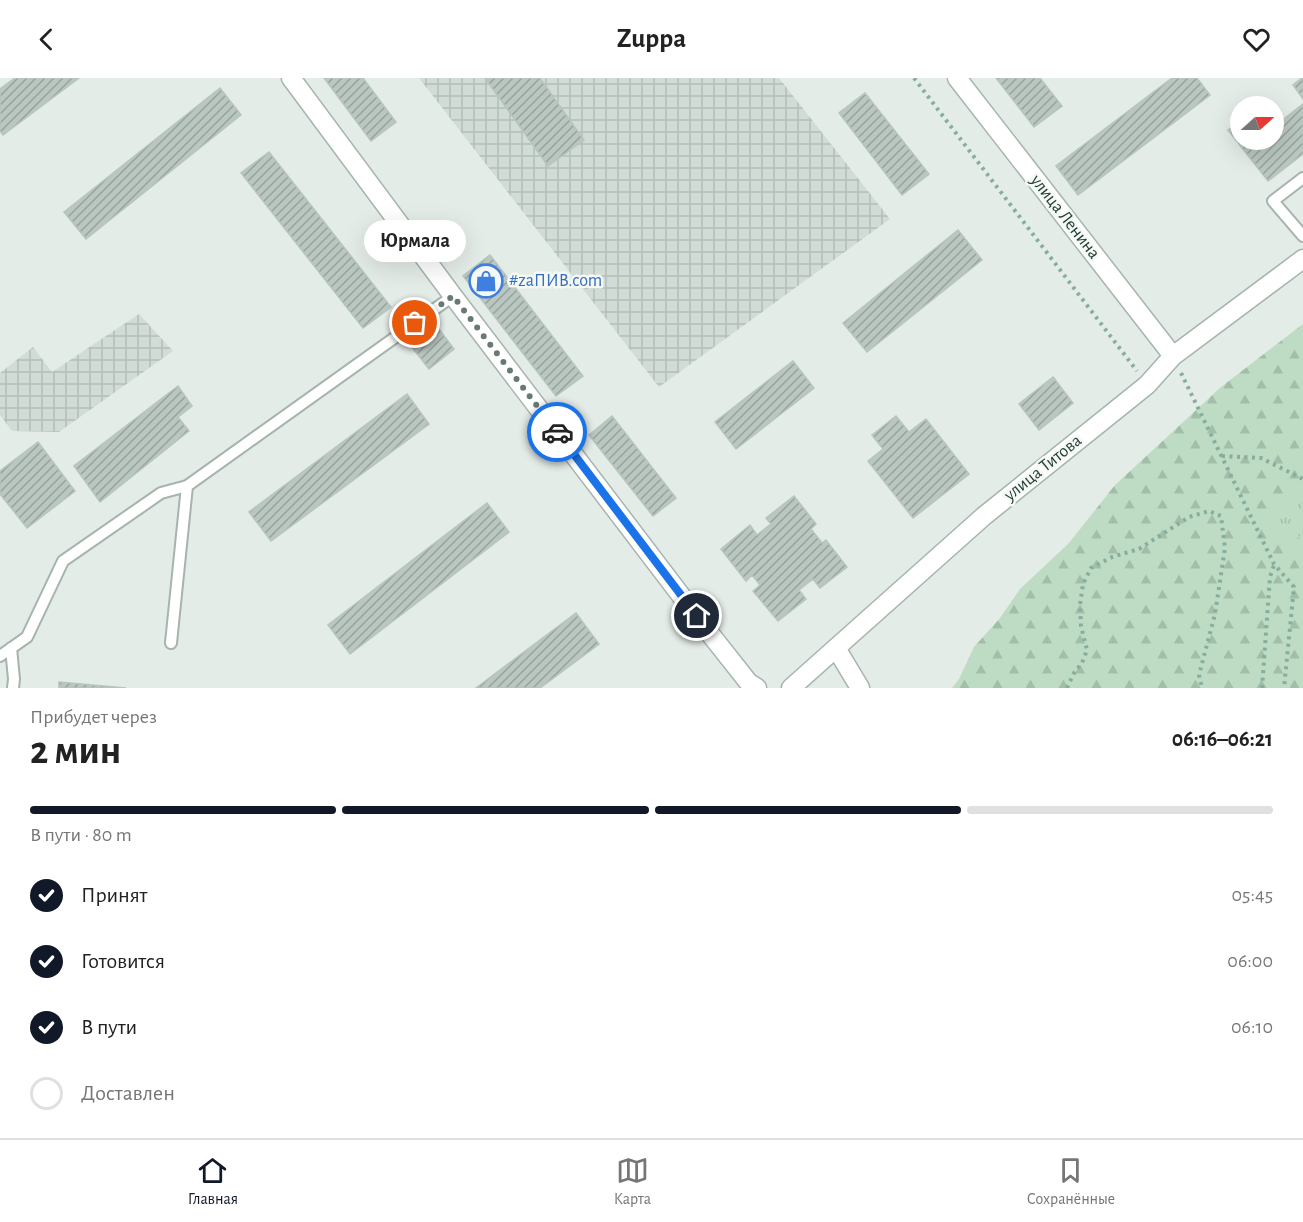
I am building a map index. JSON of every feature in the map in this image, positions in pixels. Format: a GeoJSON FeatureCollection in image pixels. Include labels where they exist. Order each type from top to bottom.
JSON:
{"type":"FeatureCollection","features":[{"type":"Feature","properties":{"kind":"street"},"geometry":{"type":"LineString","coordinates":[[291,78],[453,296],[711,635],[749,682],[757,688]]}},
{"type":"Feature","properties":{"kind":"street","name":"улица Ленина"},"geometry":{"type":"LineString","coordinates":[[957,78],[1173,356]]}},
{"type":"Feature","properties":{"kind":"street","name":"улица Титова"},"geometry":{"type":"LineString","coordinates":[[791,688],[984,516],[1147,385],[1173,356],[1303,259]]}},
{"type":"Feature","properties":{"kind":"street"},"geometry":{"type":"LineString","coordinates":[[836,648],[860,688]]}},
{"type":"Feature","properties":{"kind":"lane"},"geometry":{"type":"LineString","coordinates":[[1303,178],[1273,201],[1303,236]]}},
{"type":"Feature","properties":{"kind":"lane"},"geometry":{"type":"LineString","coordinates":[[0,656],[27,637],[63,561],[161,493],[187,486],[453,296]]}},
{"type":"Feature","properties":{"kind":"lane"},"geometry":{"type":"LineString","coordinates":[[171,643],[187,486]]}},
{"type":"Feature","properties":{"kind":"lane"},"geometry":{"type":"LineString","coordinates":[[11,648],[13,688]]}},
{"type":"Feature","properties":{"kind":"path"},"geometry":{"type":"LineString","coordinates":[[914,78],[1147,385]]}},
{"type":"Feature","properties":{"kind":"path"},"geometry":{"type":"LineString","coordinates":[[1173,356],[1274,564],[1294,587],[1284,688]]}},
{"type":"Feature","properties":{"kind":"path"},"geometry":{"type":"LineString","coordinates":[[1222,456],[1262,458],[1303,479]]}},
{"type":"Feature","properties":{"kind":"path"},"geometry":{"type":"LineString","coordinates":[[1067,688],[1087,650],[1081,626],[1080,605],[1083,584],[1091,568],[1112,557],[1139,549],[1190,517],[1209,511],[1221,516],[1225,548],[1215,614],[1199,675],[1202,688]]}},
{"type":"Feature","properties":{"kind":"path"},"geometry":{"type":"LineString","coordinates":[[1262,688],[1270,577],[1274,564]]}},
{"type":"Feature","properties":{"kind":"shaded area"},"geometry":{"type":"Polygon","coordinates":[[[419,78],[779,78],[890,219],[659,387],[419,78]]]}},
{"type":"Feature","properties":{"kind":"shaded area"},"geometry":{"type":"Polygon","coordinates":[[[139,314],[173,351],[59,432],[12,431],[0,415],[0,373],[33,347],[52,372],[139,314]]]}},
{"type":"Feature","properties":{"kind":"green space"},"geometry":{"type":"Polygon","coordinates":[[[1303,324],[1303,688],[952,688],[959,679],[974,647],[1000,618],[1020,589],[1069,543],[1115,485],[1221,387],[1303,324]]]}},
{"type":"Feature","properties":{"kind":"green space"},"geometry":{"type":"Polygon","coordinates":[[[1302,490],[1303,533],[1287,547],[1265,521],[1302,490]]]}},
{"type":"Feature","properties":{"kind":"building"},"geometry":{"type":"Polygon","coordinates":[[[15,78],[79,78],[3,135],[0,131],[0,89],[15,78]]]}},
{"type":"Feature","properties":{"kind":"building"},"geometry":{"type":"Polygon","coordinates":[[[324,78],[363,78],[396,122],[371,141],[324,78]]]}},
{"type":"Feature","properties":{"kind":"building"},"geometry":{"type":"Polygon","coordinates":[[[485,78],[540,78],[584,140],[548,166],[485,78]]]}},
{"type":"Feature","properties":{"kind":"building"},"geometry":{"type":"Polygon","coordinates":[[[996,78],[1040,78],[1062,106],[1034,127],[996,78]]]}},
{"type":"Feature","properties":{"kind":"building"},"geometry":{"type":"Polygon","coordinates":[[[1172,78],[1197,78],[1210,95],[1078,195],[1056,166],[1172,78]]]}},
{"type":"Feature","properties":{"kind":"building"},"geometry":{"type":"Polygon","coordinates":[[[1303,78],[1303,99],[1293,85],[1303,78]]]}},
{"type":"Feature","properties":{"kind":"building"},"geometry":{"type":"Polygon","coordinates":[[[220,88],[241,115],[86,239],[64,212],[220,88]]]}},
{"type":"Feature","properties":{"kind":"building"},"geometry":{"type":"Polygon","coordinates":[[[865,93],[929,174],[902,195],[839,113],[865,93]]]}},
{"type":"Feature","properties":{"kind":"building"},"geometry":{"type":"Polygon","coordinates":[[[1303,104],[1303,154],[1268,181],[1244,150],[1284,150],[1284,119],[1303,104]]]}},
{"type":"Feature","properties":{"kind":"building"},"geometry":{"type":"Polygon","coordinates":[[[269,152],[391,307],[363,328],[241,173],[269,152]]]}},
{"type":"Feature","properties":{"kind":"building"},"geometry":{"type":"Polygon","coordinates":[[[958,230],[982,260],[867,352],[843,323],[958,230]]]}},
{"type":"Feature","properties":{"kind":"building"},"geometry":{"type":"Polygon","coordinates":[[[490,255],[583,376],[556,396],[463,276],[490,255]]]}},
{"type":"Feature","properties":{"kind":"building"},"geometry":{"type":"Polygon","coordinates":[[[436,325],[454,349],[429,369],[410,345],[436,325]]]}},
{"type":"Feature","properties":{"kind":"building"},"geometry":{"type":"Polygon","coordinates":[[[793,361],[814,388],[736,449],[715,422],[793,361]]]}},
{"type":"Feature","properties":{"kind":"building"},"geometry":{"type":"Polygon","coordinates":[[[1053,377],[1073,403],[1039,430],[1019,404],[1053,377]]]}},
{"type":"Feature","properties":{"kind":"building"},"geometry":{"type":"Polygon","coordinates":[[[178,386],[192,406],[178,417],[189,431],[100,502],[74,466],[178,386]]]}},
{"type":"Feature","properties":{"kind":"building"},"geometry":{"type":"Polygon","coordinates":[[[407,394],[429,424],[271,541],[249,512],[407,394]]]}},
{"type":"Feature","properties":{"kind":"building"},"geometry":{"type":"Polygon","coordinates":[[[612,416],[676,498],[653,516],[589,435],[612,416]]]}},
{"type":"Feature","properties":{"kind":"building"},"geometry":{"type":"Polygon","coordinates":[[[896,416],[909,432],[926,419],[969,474],[913,518],[868,461],[883,449],[872,435],[896,416]]]}},
{"type":"Feature","properties":{"kind":"building"},"geometry":{"type":"Polygon","coordinates":[[[38,442],[75,491],[27,528],[0,494],[0,471],[38,442]]]}},
{"type":"Feature","properties":{"kind":"building"},"geometry":{"type":"Polygon","coordinates":[[[794,496],[816,524],[811,529],[822,543],[826,540],[847,567],[820,588],[813,579],[799,590],[806,599],[778,621],[753,591],[760,585],[752,575],[746,581],[721,549],[750,525],[757,535],[771,524],[766,518],[794,496]]]}},
{"type":"Feature","properties":{"kind":"building"},"geometry":{"type":"Polygon","coordinates":[[[487,503],[509,532],[350,654],[328,625],[487,503]]]}},
{"type":"Feature","properties":{"kind":"building"},"geometry":{"type":"Polygon","coordinates":[[[576,613],[599,644],[540,688],[476,688],[576,613]]]}},
{"type":"Feature","properties":{"kind":"building"},"geometry":{"type":"Polygon","coordinates":[[[59,682],[126,688],[59,688],[59,682]]]}},
{"type":"Feature","properties":{"kind":"way so far"},"geometry":{"type":"LineString","coordinates":[[415,323],[453,296],[557,432]]}},
{"type":"Feature","properties":{"kind":"place","name":"#zaПИВ.com"},"geometry":{"type":"Point","coordinates":[486,281]}},
{"type":"Feature","properties":{"kind":"place","name":"Юрмала"},"geometry":{"type":"Point","coordinates":[415,323]}},
{"type":"Feature","properties":{"kind":"route"},"geometry":{"type":"LineString","coordinates":[[557,432],[697,616]]}}]}
